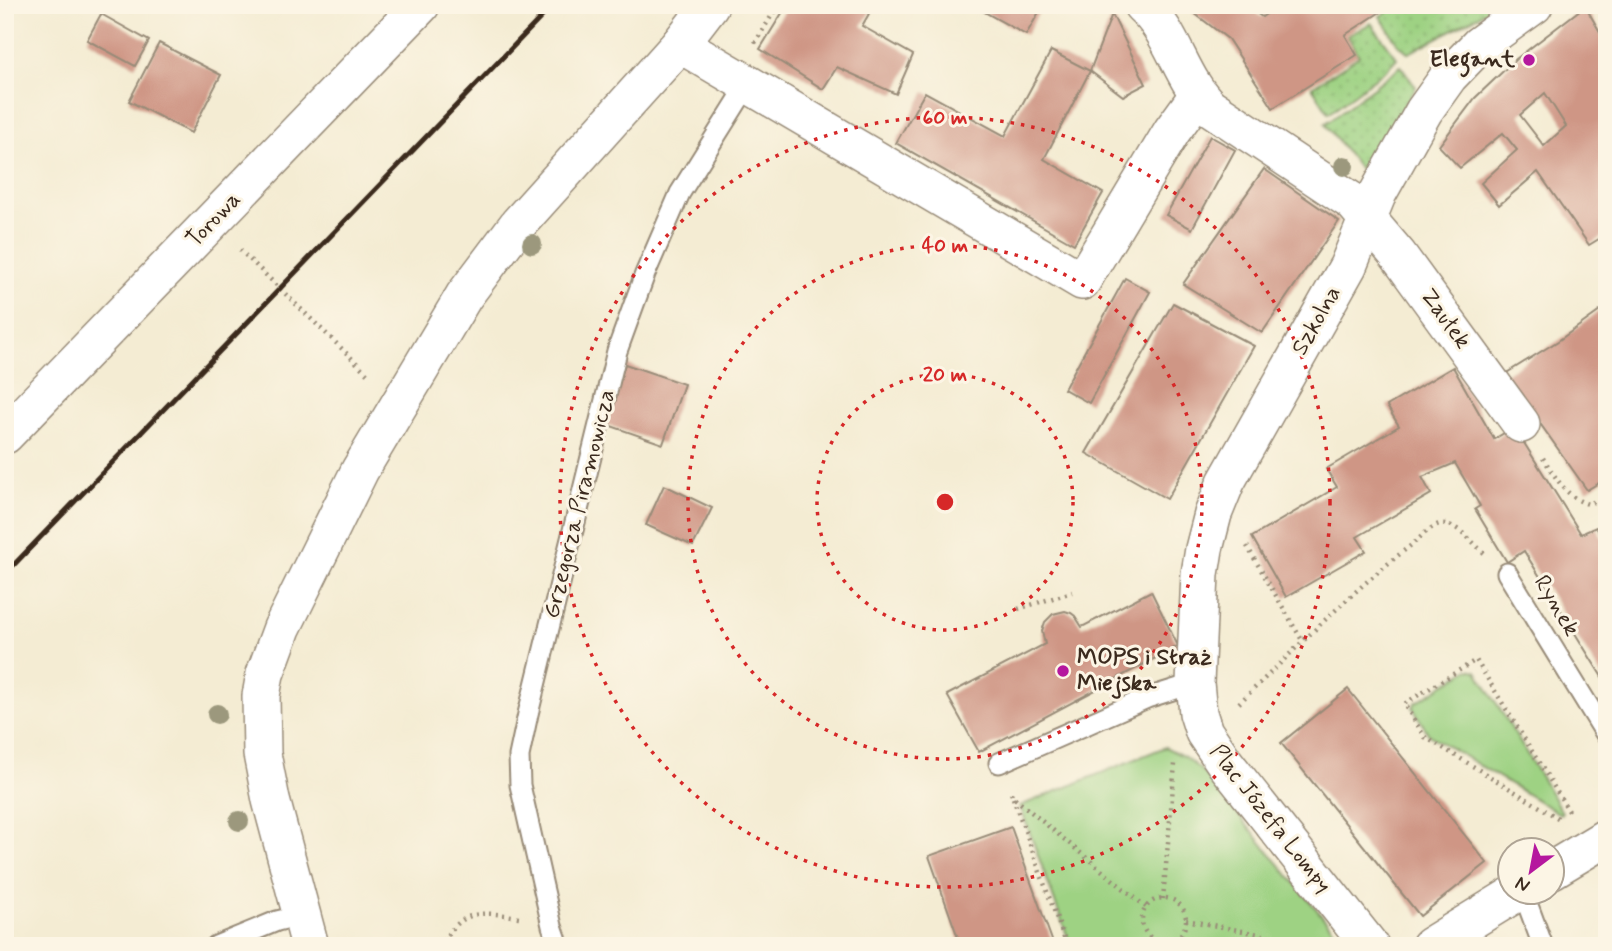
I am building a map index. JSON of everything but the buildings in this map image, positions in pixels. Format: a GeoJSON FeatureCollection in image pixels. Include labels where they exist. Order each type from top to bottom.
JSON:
{"type":"FeatureCollection","features":[{"type":"Feature","properties":{"kind":"street","name":"Torowa"},"geometry":{"type":"LineString","coordinates":[[5,435],[421,5]]}},
{"type":"Feature","properties":{"kind":"street"},"geometry":{"type":"LineString","coordinates":[[306,930],[271,800],[262,754],[261,695],[265,674],[282,628],[360,470],[464,296],[519,223],[680,44],[710,5]]}},
{"type":"Feature","properties":{"kind":"street"},"geometry":{"type":"LineString","coordinates":[[1142,5],[1162,27],[1198,95],[1226,119],[1336,189],[1367,216]]}},
{"type":"Feature","properties":{"kind":"street","name":"Szkolna"},"geometry":{"type":"LineString","coordinates":[[1195,683],[1200,574],[1213,514],[1226,482],[1348,266],[1367,216],[1424,110],[1450,76],[1479,45],[1534,5]]}},
{"type":"Feature","properties":{"kind":"street"},"geometry":{"type":"LineString","coordinates":[[680,44],[747,86],[1082,281],[1172,131],[1198,95]]}},
{"type":"Feature","properties":{"kind":"street","name":"Zaułek"},"geometry":{"type":"LineString","coordinates":[[1367,216],[1521,424]]}},
{"type":"Feature","properties":{"kind":"street","name":"Plac Józefa Lompy"},"geometry":{"type":"LineString","coordinates":[[1195,683],[1198,713],[1204,732],[1225,763],[1370,946]]}},
{"type":"Feature","properties":{"kind":"street"},"geometry":{"type":"LineString","coordinates":[[1566,862],[1607,837]]}},
{"type":"Feature","properties":{"kind":"street"},"geometry":{"type":"LineString","coordinates":[[1430,946],[1496,906]]}},
{"type":"Feature","properties":{"kind":"lane","name":"Grzegorza Piramowicza"},"geometry":{"type":"LineString","coordinates":[[558,943],[520,785],[519,756],[528,714],[617,351],[645,274],[680,193],[747,86]]}},
{"type":"Feature","properties":{"kind":"lane","name":"Rynek"},"geometry":{"type":"LineString","coordinates":[[1507,573],[1607,736]]}},
{"type":"Feature","properties":{"kind":"lane"},"geometry":{"type":"LineString","coordinates":[[999,764],[1147,698],[1195,683]]}},
{"type":"Feature","properties":{"kind":"lane"},"geometry":{"type":"LineString","coordinates":[[1527,906],[1543,946]]}},
{"type":"Feature","properties":{"kind":"lane"},"geometry":{"type":"LineString","coordinates":[[216,946],[277,921],[306,930]]}},
{"type":"Feature","properties":{"kind":"path"},"geometry":{"type":"LineString","coordinates":[[753,47],[778,5]]}},
{"type":"Feature","properties":{"kind":"path"},"geometry":{"type":"LineString","coordinates":[[1263,5],[1265,15]]}},
{"type":"Feature","properties":{"kind":"path"},"geometry":{"type":"LineString","coordinates":[[231,242],[368,374]]}},
{"type":"Feature","properties":{"kind":"path"},"geometry":{"type":"LineString","coordinates":[[1521,424],[1564,489],[1573,497],[1588,504],[1607,497]]}},
{"type":"Feature","properties":{"kind":"path"},"geometry":{"type":"LineString","coordinates":[[1163,899],[1175,762],[1179,754],[1229,712],[1391,560],[1440,524],[1457,530],[1507,573]]}},
{"type":"Feature","properties":{"kind":"path"},"geometry":{"type":"LineString","coordinates":[[1238,550],[1242,539],[1303,642]]}},
{"type":"Feature","properties":{"kind":"path"},"geometry":{"type":"LineString","coordinates":[[1018,609],[1072,592]]}},
{"type":"Feature","properties":{"kind":"path"},"geometry":{"type":"LineString","coordinates":[[1568,824],[1425,737],[1404,704],[1476,660],[1574,820]]}},
{"type":"Feature","properties":{"kind":"path"},"geometry":{"type":"LineString","coordinates":[[999,764],[1067,946]]}},
{"type":"Feature","properties":{"kind":"path"},"geometry":{"type":"LineString","coordinates":[[1013,797],[1146,908]]}},
{"type":"Feature","properties":{"kind":"path"},"geometry":{"type":"LineString","coordinates":[[1163,899],[1176,902],[1186,920],[1181,934],[1161,944],[1150,937],[1143,926],[1143,913],[1156,900],[1163,899]]}},
{"type":"Feature","properties":{"kind":"path"},"geometry":{"type":"LineString","coordinates":[[439,946],[455,923],[484,912],[521,917],[549,933],[558,943]]}},
{"type":"Feature","properties":{"kind":"path"},"geometry":{"type":"LineString","coordinates":[[1186,920],[1319,946]]}},
{"type":"Feature","properties":{"kind":"green space"},"geometry":{"type":"Polygon","coordinates":[[[1399,5],[1490,5],[1489,10],[1409,53],[1398,44],[1380,16],[1399,5]]]}},
{"type":"Feature","properties":{"kind":"green space"},"geometry":{"type":"Polygon","coordinates":[[[1371,23],[1397,58],[1387,69],[1329,113],[1312,87],[1359,56],[1348,36],[1371,23]]]}},
{"type":"Feature","properties":{"kind":"green space"},"geometry":{"type":"Polygon","coordinates":[[[1401,66],[1416,87],[1368,169],[1359,168],[1325,124],[1401,66]]]}},
{"type":"Feature","properties":{"kind":"green space"},"geometry":{"type":"Polygon","coordinates":[[[1469,669],[1477,671],[1562,812],[1560,814],[1429,735],[1413,708],[1415,703],[1469,669]]]}},
{"type":"Feature","properties":{"kind":"green space"},"geometry":{"type":"Polygon","coordinates":[[[1165,747],[1185,757],[1203,772],[1347,946],[1071,946],[1020,806],[1165,747]]]}},
{"type":"Feature","properties":{"kind":"railway"},"geometry":{"type":"LineString","coordinates":[[5,574],[553,5]]}},
{"type":"Feature","properties":{"kind":"place","name":"Elegant"},"geometry":{"type":"Point","coordinates":[1529,60]}},
{"type":"Feature","properties":{"kind":"place","name":"MOPS i Straż Miejska"},"geometry":{"type":"Point","coordinates":[1063,671]}}]}
